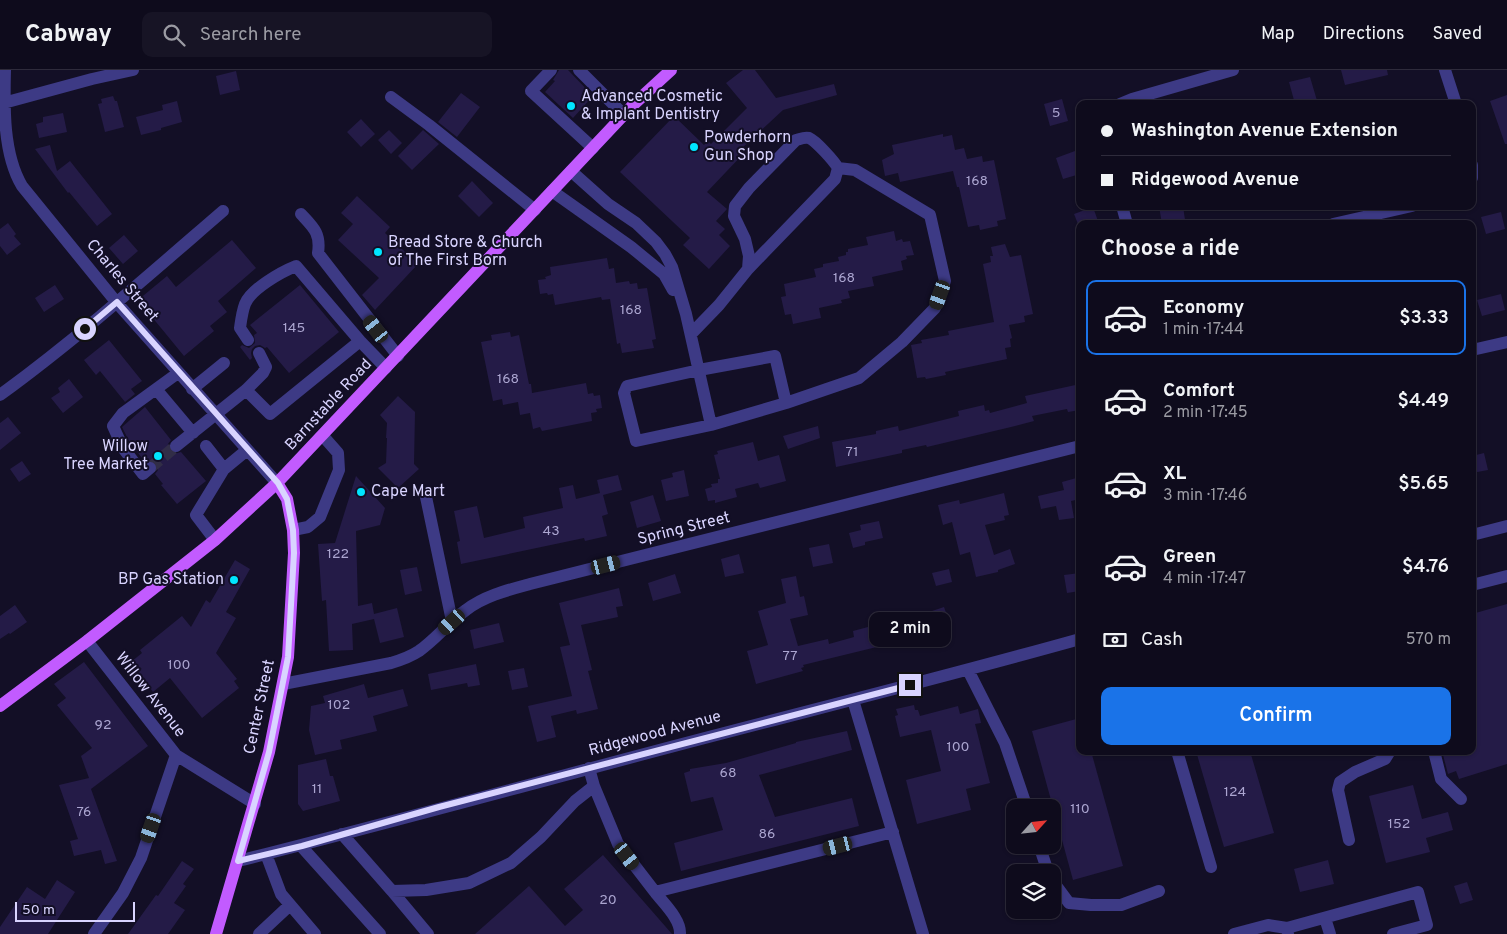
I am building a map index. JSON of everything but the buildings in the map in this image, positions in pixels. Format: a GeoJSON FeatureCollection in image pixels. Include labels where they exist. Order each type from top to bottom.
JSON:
{"type":"FeatureCollection","features":[{"type":"Feature","properties":{"kind":"main road","name":"Barnstable Road"},"geometry":{"type":"LineString","coordinates":[[0,706],[87,641],[215,540],[278,483],[624,115],[672,70]]}},
{"type":"Feature","properties":{"kind":"main road","name":"Center Street"},"geometry":{"type":"LineString","coordinates":[[216,934],[269,752],[283,684],[288,647],[294,553],[293,530],[287,499],[278,483]]}},
{"type":"Feature","properties":{"kind":"street","name":"Charles Street"},"geometry":{"type":"LineString","coordinates":[[5,70],[2,103],[10,153],[17,177],[22,186],[178,373],[278,483]]}},
{"type":"Feature","properties":{"kind":"street"},"geometry":{"type":"LineString","coordinates":[[2,103],[92,78],[133,70]]}},
{"type":"Feature","properties":{"kind":"street"},"geometry":{"type":"LineString","coordinates":[[550,70],[530,91],[593,148]]}},
{"type":"Feature","properties":{"kind":"street"},"geometry":{"type":"LineString","coordinates":[[579,70],[624,115]]}},
{"type":"Feature","properties":{"kind":"street"},"geometry":{"type":"LineString","coordinates":[[1130,100],[1233,70]]}},
{"type":"Feature","properties":{"kind":"street"},"geometry":{"type":"LineString","coordinates":[[1446,70],[1455,100]]}},
{"type":"Feature","properties":{"kind":"street"},"geometry":{"type":"LineString","coordinates":[[391,97],[535,210]]}},
{"type":"Feature","properties":{"kind":"street"},"geometry":{"type":"LineString","coordinates":[[691,334],[719,305],[748,269],[835,179],[838,168],[810,138],[796,140],[749,188],[735,206],[734,216],[745,239],[749,256],[748,269]]}},
{"type":"Feature","properties":{"kind":"street"},"geometry":{"type":"LineString","coordinates":[[786,403],[775,356],[628,386],[624,392],[636,441],[711,425],[786,403],[859,378],[902,342],[935,308],[945,281],[930,214],[855,170],[838,168]]}},
{"type":"Feature","properties":{"kind":"street"},"geometry":{"type":"LineString","coordinates":[[571,171],[608,204],[636,223],[656,242],[665,254],[672,267],[686,314],[711,425]]}},
{"type":"Feature","properties":{"kind":"street"},"geometry":{"type":"LineString","coordinates":[[552,191],[631,247],[664,274],[686,314]]}},
{"type":"Feature","properties":{"kind":"street"},"geometry":{"type":"LineString","coordinates":[[1351,220],[1394,210]]}},
{"type":"Feature","properties":{"kind":"street"},"geometry":{"type":"LineString","coordinates":[[0,395],[47,360],[223,211]]}},
{"type":"Feature","properties":{"kind":"street"},"geometry":{"type":"LineString","coordinates":[[301,214],[317,232],[318,253],[398,356]]}},
{"type":"Feature","properties":{"kind":"street"},"geometry":{"type":"LineString","coordinates":[[248,340],[240,328],[245,303],[255,291],[296,266],[360,341],[386,368]]}},
{"type":"Feature","properties":{"kind":"street"},"geometry":{"type":"LineString","coordinates":[[246,390],[270,414],[360,341]]}},
{"type":"Feature","properties":{"kind":"street"},"geometry":{"type":"LineString","coordinates":[[1476,349],[1507,342]]}},
{"type":"Feature","properties":{"kind":"street"},"geometry":{"type":"LineString","coordinates":[[176,446],[246,390],[264,373],[266,367],[259,353]]}},
{"type":"Feature","properties":{"kind":"street"},"geometry":{"type":"LineString","coordinates":[[192,389],[224,363]]}},
{"type":"Feature","properties":{"kind":"street"},"geometry":{"type":"LineString","coordinates":[[150,468],[143,474],[123,448],[113,426],[122,412],[178,373]]}},
{"type":"Feature","properties":{"kind":"street"},"geometry":{"type":"LineString","coordinates":[[156,389],[193,433]]}},
{"type":"Feature","properties":{"kind":"street"},"geometry":{"type":"LineString","coordinates":[[293,530],[308,527],[320,517],[339,470],[338,453],[323,436]]}},
{"type":"Feature","properties":{"kind":"street"},"geometry":{"type":"LineString","coordinates":[[206,446],[224,469]]}},
{"type":"Feature","properties":{"kind":"street","name":"Spring Street"},"geometry":{"type":"LineString","coordinates":[[283,684],[408,658],[420,650],[466,609],[482,601],[530,584],[1076,447]]}},
{"type":"Feature","properties":{"kind":"street"},"geometry":{"type":"LineString","coordinates":[[215,540],[196,515],[224,469],[247,450]]}},
{"type":"Feature","properties":{"kind":"street"},"geometry":{"type":"LineString","coordinates":[[426,497],[452,622]]}},
{"type":"Feature","properties":{"kind":"street"},"geometry":{"type":"LineString","coordinates":[[1476,534],[1507,526]]}},
{"type":"Feature","properties":{"kind":"street"},"geometry":{"type":"LineString","coordinates":[[1476,584],[1507,576]]}},
{"type":"Feature","properties":{"kind":"street","name":"Ridgewood Avenue"},"geometry":{"type":"LineString","coordinates":[[238,861],[302,846],[589,768],[1076,640]]}},
{"type":"Feature","properties":{"kind":"street","name":"Willow Avenue"},"geometry":{"type":"LineString","coordinates":[[87,641],[176,755],[141,858],[123,893],[94,934]]}},
{"type":"Feature","properties":{"kind":"street"},"geometry":{"type":"LineString","coordinates":[[968,670],[1005,743],[1024,799]]}},
{"type":"Feature","properties":{"kind":"street"},"geometry":{"type":"LineString","coordinates":[[853,700],[923,934]]}},
{"type":"Feature","properties":{"kind":"street"},"geometry":{"type":"LineString","coordinates":[[176,755],[255,804]]}},
{"type":"Feature","properties":{"kind":"street"},"geometry":{"type":"LineString","coordinates":[[1178,755],[1211,867]]}},
{"type":"Feature","properties":{"kind":"street"},"geometry":{"type":"LineString","coordinates":[[1349,840],[1338,790],[1340,782],[1355,772],[1385,759],[1388,755]]}},
{"type":"Feature","properties":{"kind":"street"},"geometry":{"type":"LineString","coordinates":[[1435,755],[1441,779],[1461,799]]}},
{"type":"Feature","properties":{"kind":"street"},"geometry":{"type":"LineString","coordinates":[[589,768],[594,786],[618,844],[676,920],[680,934]]}},
{"type":"Feature","properties":{"kind":"street"},"geometry":{"type":"LineString","coordinates":[[392,891],[426,890],[469,883],[511,863],[594,786]]}},
{"type":"Feature","properties":{"kind":"street"},"geometry":{"type":"LineString","coordinates":[[655,892],[893,832]]}},
{"type":"Feature","properties":{"kind":"street"},"geometry":{"type":"LineString","coordinates":[[342,834],[428,934]]}},
{"type":"Feature","properties":{"kind":"street"},"geometry":{"type":"LineString","coordinates":[[302,846],[380,934]]}},
{"type":"Feature","properties":{"kind":"street"},"geometry":{"type":"LineString","coordinates":[[266,854],[281,894],[315,934]]}},
{"type":"Feature","properties":{"kind":"street"},"geometry":{"type":"LineString","coordinates":[[1061,892],[1069,903],[1121,905],[1159,891]]}},
{"type":"Feature","properties":{"kind":"street"},"geometry":{"type":"LineString","coordinates":[[1234,934],[1268,925],[1288,931],[1326,918],[1418,892],[1429,930],[1393,934]]}},
{"type":"Feature","properties":{"kind":"street"},"geometry":{"type":"LineString","coordinates":[[259,934],[290,905]]}},
{"type":"Feature","properties":{"kind":"street"},"geometry":{"type":"LineString","coordinates":[[1326,918],[1330,934]]}},
{"type":"Feature","properties":{"kind":"tunnel"},"geometry":{"type":"LineString","coordinates":[[150,468],[176,446]]}},
{"type":"Feature","properties":{"kind":"place","name":"Advanced Cosmetic & Implant Dentistry"},"geometry":{"type":"Point","coordinates":[571,106]}},
{"type":"Feature","properties":{"kind":"place","name":"Powderhorn Gun Shop"},"geometry":{"type":"Point","coordinates":[694,147]}},
{"type":"Feature","properties":{"kind":"place","name":"Bread Store & Church of The First Born"},"geometry":{"type":"Point","coordinates":[378,252]}},
{"type":"Feature","properties":{"kind":"place","name":"Willow Tree Market"},"geometry":{"type":"Point","coordinates":[158,456]}},
{"type":"Feature","properties":{"kind":"place","name":"Cape Mart"},"geometry":{"type":"Point","coordinates":[361,492]}},
{"type":"Feature","properties":{"kind":"place","name":"BP Gas Station"},"geometry":{"type":"Point","coordinates":[234,580]}},
{"type":"Feature","properties":{"kind":"route"},"geometry":{"type":"LineString","coordinates":[[85,329],[117,302],[278,483],[287,499],[293,530],[294,553],[288,657],[269,752],[238,861],[302,846],[439,807],[910,685]]}}]}
